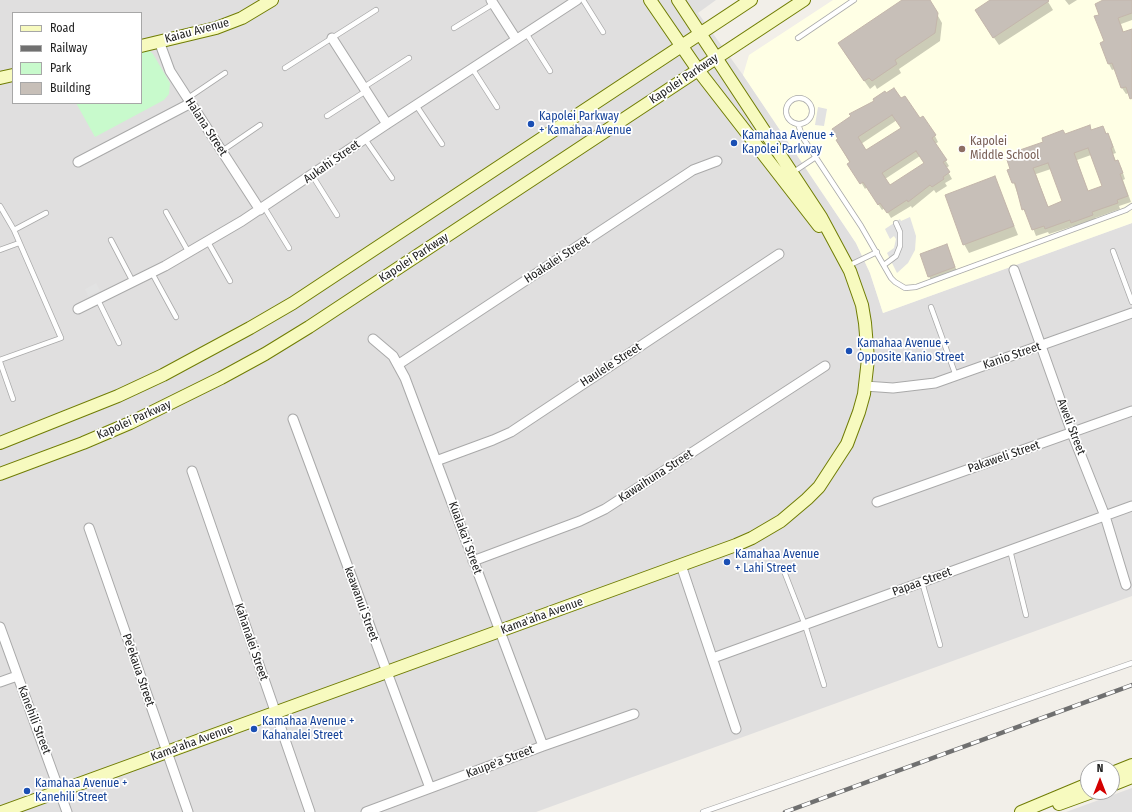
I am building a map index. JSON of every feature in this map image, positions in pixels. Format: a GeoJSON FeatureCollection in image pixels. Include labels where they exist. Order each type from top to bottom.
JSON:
{"type":"FeatureCollection","features":[{"type":"Feature","properties":{"kind":"main road","name":"Kaiau Avenue"},"geometry":{"type":"LineString","coordinates":[[142,46],[203,32],[230,23],[254,12],[272,0]]}},
{"type":"Feature","properties":{"kind":"main road","name":"Kama'aha Avenue"},"geometry":{"type":"LineString","coordinates":[[2,812],[752,538],[781,521],[807,499],[829,473],[847,444],[859,412],[865,386],[868,359],[865,323],[856,288],[847,266],[821,217],[698,70],[680,47],[650,0]]}},
{"type":"Feature","properties":{"kind":"main road","name":"Kama'aha Avenue"},"geometry":{"type":"LineString","coordinates":[[678,0],[716,58],[788,176]]}},
{"type":"Feature","properties":{"kind":"main road"},"geometry":{"type":"LineString","coordinates":[[0,443],[118,396],[194,359],[293,303],[751,0]]}},
{"type":"Feature","properties":{"kind":"main road","name":"Kapolei Parkway"},"geometry":{"type":"LineString","coordinates":[[0,474],[70,448],[130,423],[182,398],[265,354],[322,319],[804,0]]}},
{"type":"Feature","properties":{"kind":"main road"},"geometry":{"type":"LineString","coordinates":[[0,78],[12,75]]}},
{"type":"Feature","properties":{"kind":"main road"},"geometry":{"type":"LineString","coordinates":[[1120,770],[1132,765]]}},
{"type":"Feature","properties":{"kind":"main road"},"geometry":{"type":"LineString","coordinates":[[1120,782],[1132,777]]}},
{"type":"Feature","properties":{"kind":"main road"},"geometry":{"type":"LineString","coordinates":[[1021,812],[1080,787]]}},
{"type":"Feature","properties":{"kind":"main road"},"geometry":{"type":"LineString","coordinates":[[1037,812],[1080,796]]}},
{"type":"Feature","properties":{"kind":"street","name":"Aukahi Street"},"geometry":{"type":"LineString","coordinates":[[78,309],[189,253],[262,209],[387,124],[577,0]]}},
{"type":"Feature","properties":{"kind":"street"},"geometry":{"type":"LineString","coordinates":[[492,2],[516,39]]}},
{"type":"Feature","properties":{"kind":"street"},"geometry":{"type":"LineString","coordinates":[[332,38],[387,124]]}},
{"type":"Feature","properties":{"kind":"street","name":"Halana Street"},"geometry":{"type":"LineString","coordinates":[[159,41],[170,71],[262,209]]}},
{"type":"Feature","properties":{"kind":"street"},"geometry":{"type":"LineString","coordinates":[[78,162],[189,101]]}},
{"type":"Feature","properties":{"kind":"street","name":"Hoakalei Street"},"geometry":{"type":"LineString","coordinates":[[399,364],[693,170],[717,161]]}},
{"type":"Feature","properties":{"kind":"street","name":"Haulele Street"},"geometry":{"type":"LineString","coordinates":[[436,461],[511,432],[779,254]]}},
{"type":"Feature","properties":{"kind":"street","name":"Aweli Street"},"geometry":{"type":"LineString","coordinates":[[1014,270],[1072,433],[1105,516],[1126,585]]}},
{"type":"Feature","properties":{"kind":"street","name":"Kanio Street"},"geometry":{"type":"LineString","coordinates":[[865,386],[880,388],[912,387],[935,383],[1132,313]]}},
{"type":"Feature","properties":{"kind":"street","name":"Kualaka'i Street"},"geometry":{"type":"LineString","coordinates":[[373,339],[389,352],[399,364],[543,746]]}},
{"type":"Feature","properties":{"kind":"street","name":"Kawaihuna Street"},"geometry":{"type":"LineString","coordinates":[[473,561],[580,521],[605,509],[825,366]]}},
{"type":"Feature","properties":{"kind":"street","name":"Pakaweli Street"},"geometry":{"type":"LineString","coordinates":[[877,502],[1132,411]]}},
{"type":"Feature","properties":{"kind":"street","name":"keawanui Street"},"geometry":{"type":"LineString","coordinates":[[293,419],[430,788]]}},
{"type":"Feature","properties":{"kind":"street","name":"Kahanalei Street"},"geometry":{"type":"LineString","coordinates":[[192,471],[310,812]]}},
{"type":"Feature","properties":{"kind":"street","name":"Papaa Street"},"geometry":{"type":"LineString","coordinates":[[713,658],[1132,506]]}},
{"type":"Feature","properties":{"kind":"street","name":"Pe'ekaua Street"},"geometry":{"type":"LineString","coordinates":[[89,528],[188,812]]}},
{"type":"Feature","properties":{"kind":"street"},"geometry":{"type":"LineString","coordinates":[[681,565],[736,728]]}},
{"type":"Feature","properties":{"kind":"street","name":"Kanehili Street"},"geometry":{"type":"LineString","coordinates":[[0,627],[67,812]]}},
{"type":"Feature","properties":{"kind":"street"},"geometry":{"type":"LineString","coordinates":[[0,682],[17,676]]}},
{"type":"Feature","properties":{"kind":"street","name":"Kaupe'a Street"},"geometry":{"type":"LineString","coordinates":[[366,812],[634,714]]}},
{"type":"Feature","properties":{"kind":"lane"},"geometry":{"type":"LineString","coordinates":[[583,0],[604,32]]}},
{"type":"Feature","properties":{"kind":"lane"},"geometry":{"type":"LineString","coordinates":[[798,38],[854,0]]}},
{"type":"Feature","properties":{"kind":"lane"},"geometry":{"type":"LineString","coordinates":[[454,28],[492,2]]}},
{"type":"Feature","properties":{"kind":"lane"},"geometry":{"type":"LineString","coordinates":[[285,68],[376,10]]}},
{"type":"Feature","properties":{"kind":"lane"},"geometry":{"type":"LineString","coordinates":[[526,33],[550,71]]}},
{"type":"Feature","properties":{"kind":"lane"},"geometry":{"type":"LineString","coordinates":[[327,116],[410,58]]}},
{"type":"Feature","properties":{"kind":"lane"},"geometry":{"type":"LineString","coordinates":[[472,68],[497,107]]}},
{"type":"Feature","properties":{"kind":"lane"},"geometry":{"type":"LineString","coordinates":[[189,101],[225,73]]}},
{"type":"Feature","properties":{"kind":"lane"},"geometry":{"type":"LineString","coordinates":[[798,124],[807,121],[810,118],[812,109],[808,101],[800,98],[791,100],[786,108],[786,112],[790,120],[798,124],[801,135],[877,252],[891,278],[899,286],[905,288],[916,287],[1126,210],[1132,206]]}},
{"type":"Feature","properties":{"kind":"lane"},"geometry":{"type":"LineString","coordinates":[[416,105],[442,144]]}},
{"type":"Feature","properties":{"kind":"lane"},"geometry":{"type":"LineString","coordinates":[[222,151],[260,125]]}},
{"type":"Feature","properties":{"kind":"lane"},"geometry":{"type":"LineString","coordinates":[[365,139],[392,178]]}},
{"type":"Feature","properties":{"kind":"lane"},"geometry":{"type":"LineString","coordinates":[[788,176],[816,157]]}},
{"type":"Feature","properties":{"kind":"lane"},"geometry":{"type":"LineString","coordinates":[[312,175],[337,215]]}},
{"type":"Feature","properties":{"kind":"lane"},"geometry":{"type":"LineString","coordinates":[[0,206],[14,230],[61,338],[0,361],[13,399]]}},
{"type":"Feature","properties":{"kind":"lane"},"geometry":{"type":"LineString","coordinates":[[262,209],[289,248]]}},
{"type":"Feature","properties":{"kind":"lane"},"geometry":{"type":"LineString","coordinates":[[166,212],[189,253]]}},
{"type":"Feature","properties":{"kind":"lane"},"geometry":{"type":"LineString","coordinates":[[14,230],[46,213]]}},
{"type":"Feature","properties":{"kind":"lane"},"geometry":{"type":"LineString","coordinates":[[884,265],[896,256],[900,246],[900,232],[896,223]]}},
{"type":"Feature","properties":{"kind":"lane"},"geometry":{"type":"LineString","coordinates":[[111,240],[133,282]]}},
{"type":"Feature","properties":{"kind":"lane"},"geometry":{"type":"LineString","coordinates":[[208,242],[230,281]]}},
{"type":"Feature","properties":{"kind":"lane"},"geometry":{"type":"LineString","coordinates":[[0,250],[19,244]]}},
{"type":"Feature","properties":{"kind":"lane"},"geometry":{"type":"LineString","coordinates":[[1113,251],[1132,302]]}},
{"type":"Feature","properties":{"kind":"lane"},"geometry":{"type":"LineString","coordinates":[[847,266],[877,252]]}},
{"type":"Feature","properties":{"kind":"lane"},"geometry":{"type":"LineString","coordinates":[[152,273],[176,317]]}},
{"type":"Feature","properties":{"kind":"lane"},"geometry":{"type":"LineString","coordinates":[[98,300],[118,343]]}},
{"type":"Feature","properties":{"kind":"lane"},"geometry":{"type":"LineString","coordinates":[[931,307],[956,376]]}},
{"type":"Feature","properties":{"kind":"lane"},"geometry":{"type":"LineString","coordinates":[[1010,550],[1026,615]]}},
{"type":"Feature","properties":{"kind":"lane"},"geometry":{"type":"LineString","coordinates":[[782,566],[805,624],[824,685]]}},
{"type":"Feature","properties":{"kind":"lane"},"geometry":{"type":"LineString","coordinates":[[922,582],[940,645]]}},
{"type":"Feature","properties":{"kind":"lane"},"geometry":{"type":"LineString","coordinates":[[703,812],[1132,663]]}},
{"type":"Feature","properties":{"kind":"shaded area"},"geometry":{"type":"Polygon","coordinates":[[[0,0],[716,0],[698,13],[743,75],[856,243],[870,273],[883,313],[1132,223],[1132,596],[536,812],[0,812],[0,0]]]}},
{"type":"Feature","properties":{"kind":"shaded area","name":"Kapolei Middle School"},"geometry":{"type":"Polygon","coordinates":[[[833,0],[1132,0],[1132,223],[883,313],[870,273],[856,243],[743,75],[749,55],[833,0]]]}},
{"type":"Feature","properties":{"kind":"shaded area"},"geometry":{"type":"Polygon","coordinates":[[[818,107],[827,109],[824,126],[815,125],[818,107]]]}},
{"type":"Feature","properties":{"kind":"shaded area"},"geometry":{"type":"Polygon","coordinates":[[[910,217],[916,236],[915,250],[908,263],[897,273],[887,253],[894,248],[896,239],[894,236],[890,239],[885,229],[900,219],[901,221],[910,217]]]}},
{"type":"Feature","properties":{"kind":"shaded area"},"geometry":{"type":"Polygon","coordinates":[[[96,283],[100,291],[88,296],[85,289],[96,283]]]}},
{"type":"Feature","properties":{"kind":"shaded area"},"geometry":{"type":"Polygon","coordinates":[[[1132,788],[1132,812],[1066,812],[1099,800],[1120,800],[1120,792],[1132,788]]]}},
{"type":"Feature","properties":{"kind":"green space"},"geometry":{"type":"Polygon","coordinates":[[[142,47],[147,48],[153,54],[170,83],[169,94],[164,100],[95,137],[77,104],[142,104],[142,47]]]}},
{"type":"Feature","properties":{"kind":"building"},"geometry":{"type":"Polygon","coordinates":[[[902,0],[930,0],[938,13],[935,33],[895,60],[897,64],[872,81],[869,78],[864,81],[838,43],[902,0]]]}},
{"type":"Feature","properties":{"kind":"building"},"geometry":{"type":"Polygon","coordinates":[[[990,0],[1049,1],[993,38],[975,10],[990,0]]]}},
{"type":"Feature","properties":{"kind":"building"},"geometry":{"type":"Polygon","coordinates":[[[1103,0],[1132,0],[1132,13],[1118,18],[1123,32],[1132,29],[1132,98],[1130,99],[1126,87],[1121,88],[1112,63],[1108,64],[1100,43],[1104,41],[1094,16],[1099,15],[1095,4],[1103,0]]]}},
{"type":"Feature","properties":{"kind":"building"},"geometry":{"type":"Polygon","coordinates":[[[894,88],[901,98],[905,96],[920,118],[923,116],[936,135],[932,138],[947,160],[943,162],[950,172],[943,177],[944,179],[932,187],[930,185],[908,202],[907,200],[887,213],[880,203],[878,205],[863,182],[860,184],[847,164],[850,162],[836,140],[838,139],[832,129],[851,116],[849,114],[874,101],[873,99],[885,91],[886,93],[894,88]],[[892,115],[858,137],[866,150],[901,128],[892,115]],[[916,151],[882,173],[890,185],[924,163],[916,151]]]}},
{"type":"Feature","properties":{"kind":"building"},"geometry":{"type":"Polygon","coordinates":[[[1090,125],[1091,130],[1103,126],[1106,134],[1108,133],[1113,147],[1111,148],[1115,161],[1118,160],[1123,173],[1120,174],[1128,196],[1117,200],[1118,203],[1092,212],[1093,215],[1071,223],[1070,220],[1045,229],[1044,226],[1032,230],[1024,209],[1022,210],[1015,183],[1012,183],[1007,170],[1010,169],[1007,160],[1019,156],[1017,151],[1043,142],[1042,138],[1063,130],[1065,134],[1090,125]],[[1088,148],[1074,153],[1088,191],[1102,186],[1088,148]],[[1048,163],[1033,168],[1048,207],[1062,201],[1048,163]]]}},
{"type":"Feature","properties":{"kind":"building"},"geometry":{"type":"Polygon","coordinates":[[[995,176],[1014,226],[963,245],[945,195],[995,176]]]}},
{"type":"Feature","properties":{"kind":"building"},"geometry":{"type":"Polygon","coordinates":[[[947,244],[955,267],[928,277],[920,254],[947,244]]]}},
{"type":"Feature","properties":{"kind":"railway"},"geometry":{"type":"LineString","coordinates":[[785,812],[1132,685]]}},
{"type":"Feature","properties":{"kind":"place","name":"Kapolei Parkway + Kamahaa Avenue"},"geometry":{"type":"Point","coordinates":[531,124]}},
{"type":"Feature","properties":{"kind":"place","name":"Kamahaa Avenue + Kapolei Parkway"},"geometry":{"type":"Point","coordinates":[734,143]}},
{"type":"Feature","properties":{"kind":"place","name":"Kapolei Middle School"},"geometry":{"type":"Point","coordinates":[962,149]}},
{"type":"Feature","properties":{"kind":"place","name":"Kamahaa Avenue + Opposite Kanio Street"},"geometry":{"type":"Point","coordinates":[849,351]}},
{"type":"Feature","properties":{"kind":"place","name":"Kamahaa Avenue + Lahi Street"},"geometry":{"type":"Point","coordinates":[727,562]}},
{"type":"Feature","properties":{"kind":"place","name":"Kamahaa Avenue + Kahanalei Street"},"geometry":{"type":"Point","coordinates":[254,729]}},
{"type":"Feature","properties":{"kind":"place","name":"Kamahaa Avenue + Kanehili Street"},"geometry":{"type":"Point","coordinates":[27,791]}}]}
